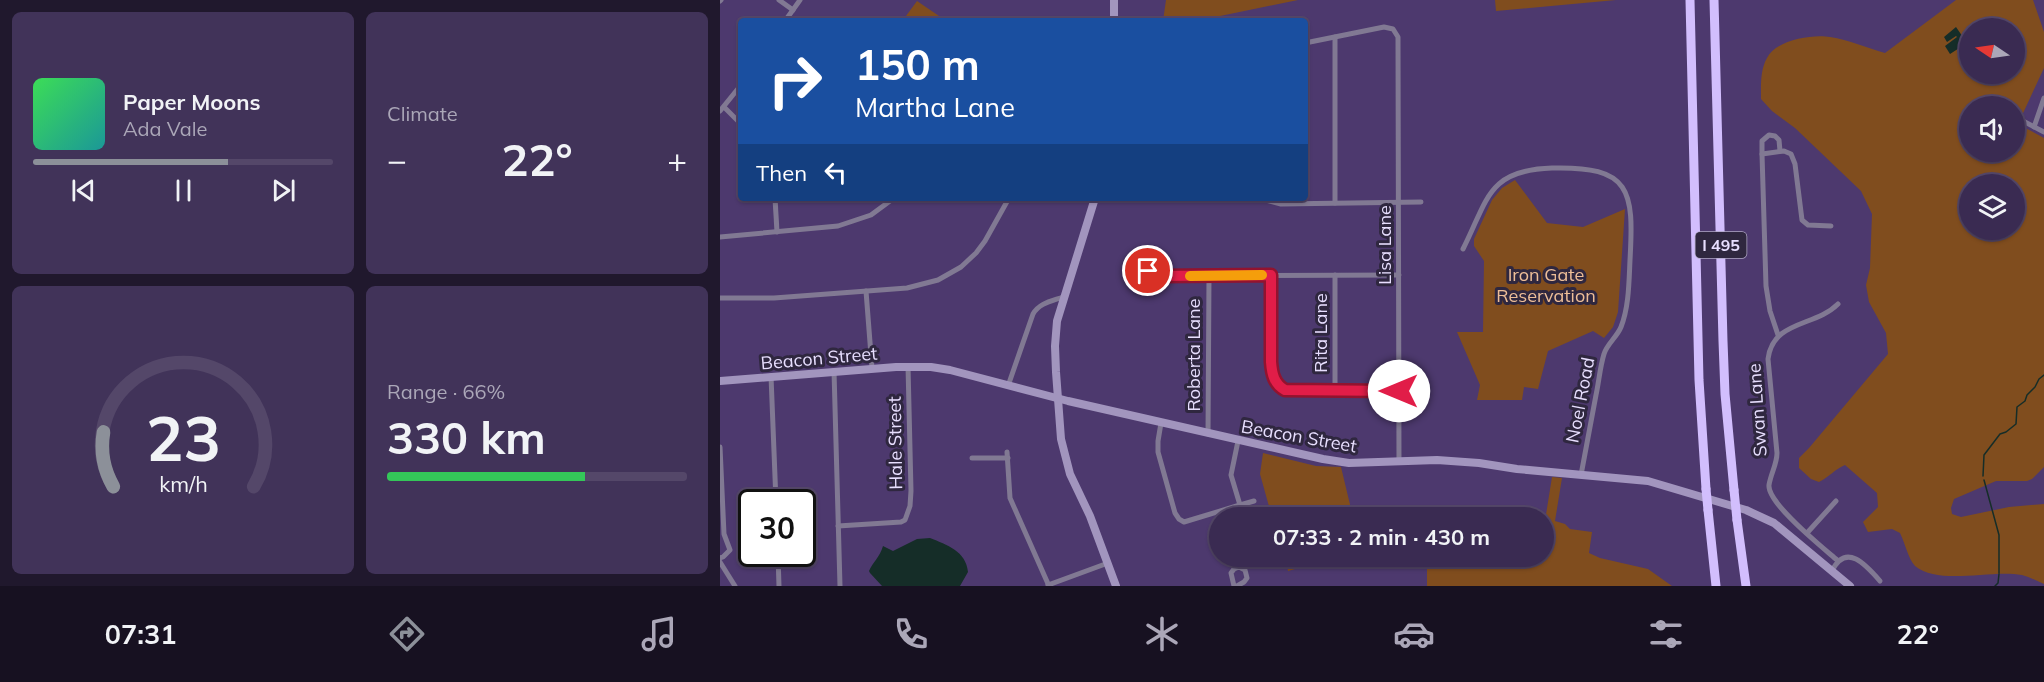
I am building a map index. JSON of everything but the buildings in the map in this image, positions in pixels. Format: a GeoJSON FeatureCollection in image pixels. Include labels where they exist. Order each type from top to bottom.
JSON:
{"type":"FeatureCollection","features":[{"type":"Feature","properties":{"kind":"highway","name":"I 495"},"geometry":{"type":"LineString","coordinates":[[1690,0],[1699,368],[1706,489],[1716,586]]}},
{"type":"Feature","properties":{"kind":"highway","name":"I 495"},"geometry":{"type":"LineString","coordinates":[[1714,0],[1723,351],[1734,490],[1746,586]]}},
{"type":"Feature","properties":{"kind":"main road"},"geometry":{"type":"LineString","coordinates":[[1114,0],[1114,18]]}},
{"type":"Feature","properties":{"kind":"main road"},"geometry":{"type":"LineString","coordinates":[[1094,201],[1063,297],[1055,334],[1058,399],[1061,439],[1070,474],[1090,516],[1116,586]]}},
{"type":"Feature","properties":{"kind":"main road","name":"Beacon Street"},"geometry":{"type":"LineString","coordinates":[[720,381],[872,368],[908,366],[940,368],[1058,399],[1302,456],[1349,463],[1437,460],[1479,463],[1581,476],[1648,481],[1755,513],[1774,523],[1850,586]]}},
{"type":"Feature","properties":{"kind":"street"},"geometry":{"type":"LineString","coordinates":[[779,0],[793,10]]}},
{"type":"Feature","properties":{"kind":"street"},"geometry":{"type":"LineString","coordinates":[[787,18],[800,0]]}},
{"type":"Feature","properties":{"kind":"street","name":"Lisa Lane"},"geometry":{"type":"LineString","coordinates":[[1335,37],[1384,27],[1393,29],[1398,39],[1399,462]]}},
{"type":"Feature","properties":{"kind":"street"},"geometry":{"type":"LineString","coordinates":[[1308,42],[1335,37],[1335,203]]}},
{"type":"Feature","properties":{"kind":"street"},"geometry":{"type":"LineString","coordinates":[[738,89],[722,109],[738,122]]}},
{"type":"Feature","properties":{"kind":"street"},"geometry":{"type":"LineString","coordinates":[[2034,127],[2044,98]]}},
{"type":"Feature","properties":{"kind":"street"},"geometry":{"type":"LineString","coordinates":[[2025,122],[2044,132]]}},
{"type":"Feature","properties":{"kind":"street"},"geometry":{"type":"LineString","coordinates":[[1780,151],[1779,140],[1775,136],[1769,135],[1762,141],[1766,286],[1770,311],[1778,335],[1827,313],[1838,304]]}},
{"type":"Feature","properties":{"kind":"street"},"geometry":{"type":"LineString","coordinates":[[1762,154],[1788,152],[1794,160],[1802,220],[1808,225],[1831,226]]}},
{"type":"Feature","properties":{"kind":"street","name":"Noel Road"},"geometry":{"type":"LineString","coordinates":[[1463,249],[1485,202],[1495,188],[1507,177],[1521,171],[1554,168],[1600,171],[1611,176],[1627,191],[1632,227],[1626,306],[1622,327],[1605,351],[1581,476]]}},
{"type":"Feature","properties":{"kind":"street"},"geometry":{"type":"LineString","coordinates":[[775,201],[777,232]]}},
{"type":"Feature","properties":{"kind":"street"},"geometry":{"type":"LineString","coordinates":[[720,237],[838,226],[871,215],[890,201]]}},
{"type":"Feature","properties":{"kind":"street"},"geometry":{"type":"LineString","coordinates":[[720,298],[774,298],[907,288],[939,280],[969,260],[985,241],[1007,201]]}},
{"type":"Feature","properties":{"kind":"street"},"geometry":{"type":"LineString","coordinates":[[1274,201],[1281,204],[1421,202]]}},
{"type":"Feature","properties":{"kind":"street"},"geometry":{"type":"LineString","coordinates":[[1271,275],[1271,362],[1277,384],[1285,390],[1399,391]]}},
{"type":"Feature","properties":{"kind":"street","name":"Rita Lane"},"geometry":{"type":"LineString","coordinates":[[1335,275],[1335,390]]}},
{"type":"Feature","properties":{"kind":"street"},"geometry":{"type":"LineString","coordinates":[[1161,276],[1399,275]]}},
{"type":"Feature","properties":{"kind":"street","name":"Roberta Lane"},"geometry":{"type":"LineString","coordinates":[[1208,434],[1209,276]]}},
{"type":"Feature","properties":{"kind":"street"},"geometry":{"type":"LineString","coordinates":[[866,291],[872,368]]}},
{"type":"Feature","properties":{"kind":"street"},"geometry":{"type":"LineString","coordinates":[[1008,386],[1032,314],[1036,308],[1063,297]]}},
{"type":"Feature","properties":{"kind":"street","name":"Swan Lane"},"geometry":{"type":"LineString","coordinates":[[1778,335],[1769,349],[1768,359],[1777,453],[1777,462],[1769,486],[1775,502],[1837,561]]}},
{"type":"Feature","properties":{"kind":"street","name":"Hale Street"},"geometry":{"type":"LineString","coordinates":[[838,526],[901,522],[906,518],[911,491],[908,366]]}},
{"type":"Feature","properties":{"kind":"street"},"geometry":{"type":"LineString","coordinates":[[834,371],[840,586]]}},
{"type":"Feature","properties":{"kind":"street"},"geometry":{"type":"LineString","coordinates":[[771,376],[775,489]]}},
{"type":"Feature","properties":{"kind":"street"},"geometry":{"type":"LineString","coordinates":[[1161,423],[1158,452],[1175,513],[1179,519],[1189,522],[1254,501]]}},
{"type":"Feature","properties":{"kind":"street"},"geometry":{"type":"LineString","coordinates":[[1238,441],[1231,475],[1240,506]]}},
{"type":"Feature","properties":{"kind":"street"},"geometry":{"type":"LineString","coordinates":[[720,447],[724,534],[730,550],[720,560],[735,586]]}},
{"type":"Feature","properties":{"kind":"street"},"geometry":{"type":"LineString","coordinates":[[972,458],[1008,455],[1010,498],[1047,586],[1108,563]]}},
{"type":"Feature","properties":{"kind":"street"},"geometry":{"type":"LineString","coordinates":[[1807,533],[1836,501]]}},
{"type":"Feature","properties":{"kind":"street"},"geometry":{"type":"LineString","coordinates":[[1832,571],[1837,561],[1844,556],[1849,556],[1869,569],[1880,581]]}},
{"type":"Feature","properties":{"kind":"street"},"geometry":{"type":"LineString","coordinates":[[779,567],[780,586]]}},
{"type":"Feature","properties":{"kind":"green space"},"geometry":{"type":"Polygon","coordinates":[[[1166,0],[1298,0],[1211,18],[1163,18],[1166,0]]]}},
{"type":"Feature","properties":{"kind":"green space"},"geometry":{"type":"Polygon","coordinates":[[[1495,0],[1616,0],[1496,11],[1495,0]]]}},
{"type":"Feature","properties":{"kind":"green space"},"geometry":{"type":"Polygon","coordinates":[[[1956,0],[2033,0],[2044,32],[2044,68],[2025,109],[2025,96],[1959,96],[1959,162],[2025,162],[2025,128],[2044,138],[2044,467],[2027,481],[1996,481],[1954,499],[1951,508],[1952,514],[1961,517],[2009,507],[2044,504],[2044,584],[2025,576],[2010,574],[1952,576],[1926,572],[1913,563],[1900,533],[1892,529],[1868,532],[1863,522],[1878,507],[1877,493],[1845,465],[1819,482],[1811,479],[1799,468],[1799,458],[1888,354],[1886,333],[1869,302],[1866,285],[1870,268],[1872,214],[1861,191],[1761,99],[1762,73],[1767,58],[1778,47],[1786,43],[1822,36],[1885,53],[1956,0]]]}},
{"type":"Feature","properties":{"kind":"green space"},"geometry":{"type":"Polygon","coordinates":[[[917,1],[942,18],[909,18],[906,16],[917,1]]]}},
{"type":"Feature","properties":{"kind":"green space","name":"Iron Gate Reservation"},"geometry":{"type":"Polygon","coordinates":[[[1515,180],[1547,223],[1583,227],[1625,209],[1618,312],[1613,327],[1604,338],[1593,331],[1548,351],[1538,389],[1524,387],[1522,400],[1477,400],[1480,385],[1457,332],[1483,332],[1484,261],[1474,246],[1474,239],[1492,200],[1502,188],[1515,180]]]}},
{"type":"Feature","properties":{"kind":"green space"},"geometry":{"type":"Polygon","coordinates":[[[1263,453],[1316,466],[1341,467],[1351,507],[1269,507],[1260,474],[1263,453]]]}},
{"type":"Feature","properties":{"kind":"green space"},"geometry":{"type":"Polygon","coordinates":[[[1552,477],[1562,478],[1555,521],[1565,524],[1570,529],[1592,532],[1589,553],[1600,558],[1648,569],[1672,586],[1427,586],[1427,567],[1554,567],[1554,507],[1547,507],[1552,477]]]}},
{"type":"Feature","properties":{"kind":"green space"},"geometry":{"type":"Polygon","coordinates":[[[1287,567],[1302,567],[1288,571],[1287,567]]]}},
{"type":"Feature","properties":{"kind":"shaded area"},"geometry":{"type":"Polygon","coordinates":[[[1956,27],[1959,31],[1959,48],[1950,54],[1945,46],[1957,37],[1947,42],[1944,37],[1956,27]]]}},
{"type":"Feature","properties":{"kind":"shaded area"},"geometry":{"type":"Polygon","coordinates":[[[930,538],[955,550],[964,559],[968,572],[960,586],[882,586],[870,573],[883,546],[893,551],[917,539],[930,538]]]}},
{"type":"Feature","properties":{"kind":"waterway"},"geometry":{"type":"LineString","coordinates":[[1983,476],[1984,455],[2000,434],[2016,424],[2017,407],[2025,401],[2027,395],[2044,375]]}},
{"type":"Feature","properties":{"kind":"waterway"},"geometry":{"type":"LineString","coordinates":[[1984,480],[1999,535],[1999,573]]}},
{"type":"Feature","properties":{"kind":"waterway"},"geometry":{"type":"LineString","coordinates":[[1995,586],[1998,583],[1999,574]]}},
{"type":"Feature","properties":{"kind":"slow traffic"},"geometry":{"type":"LineString","coordinates":[[1190,276],[1262,275]]}},
{"type":"Feature","properties":{"kind":"route"},"geometry":{"type":"LineString","coordinates":[[1148,271],[1156,269],[1160,271],[1161,276],[1271,275],[1271,362],[1277,384],[1285,390],[1399,391]]}}]}
